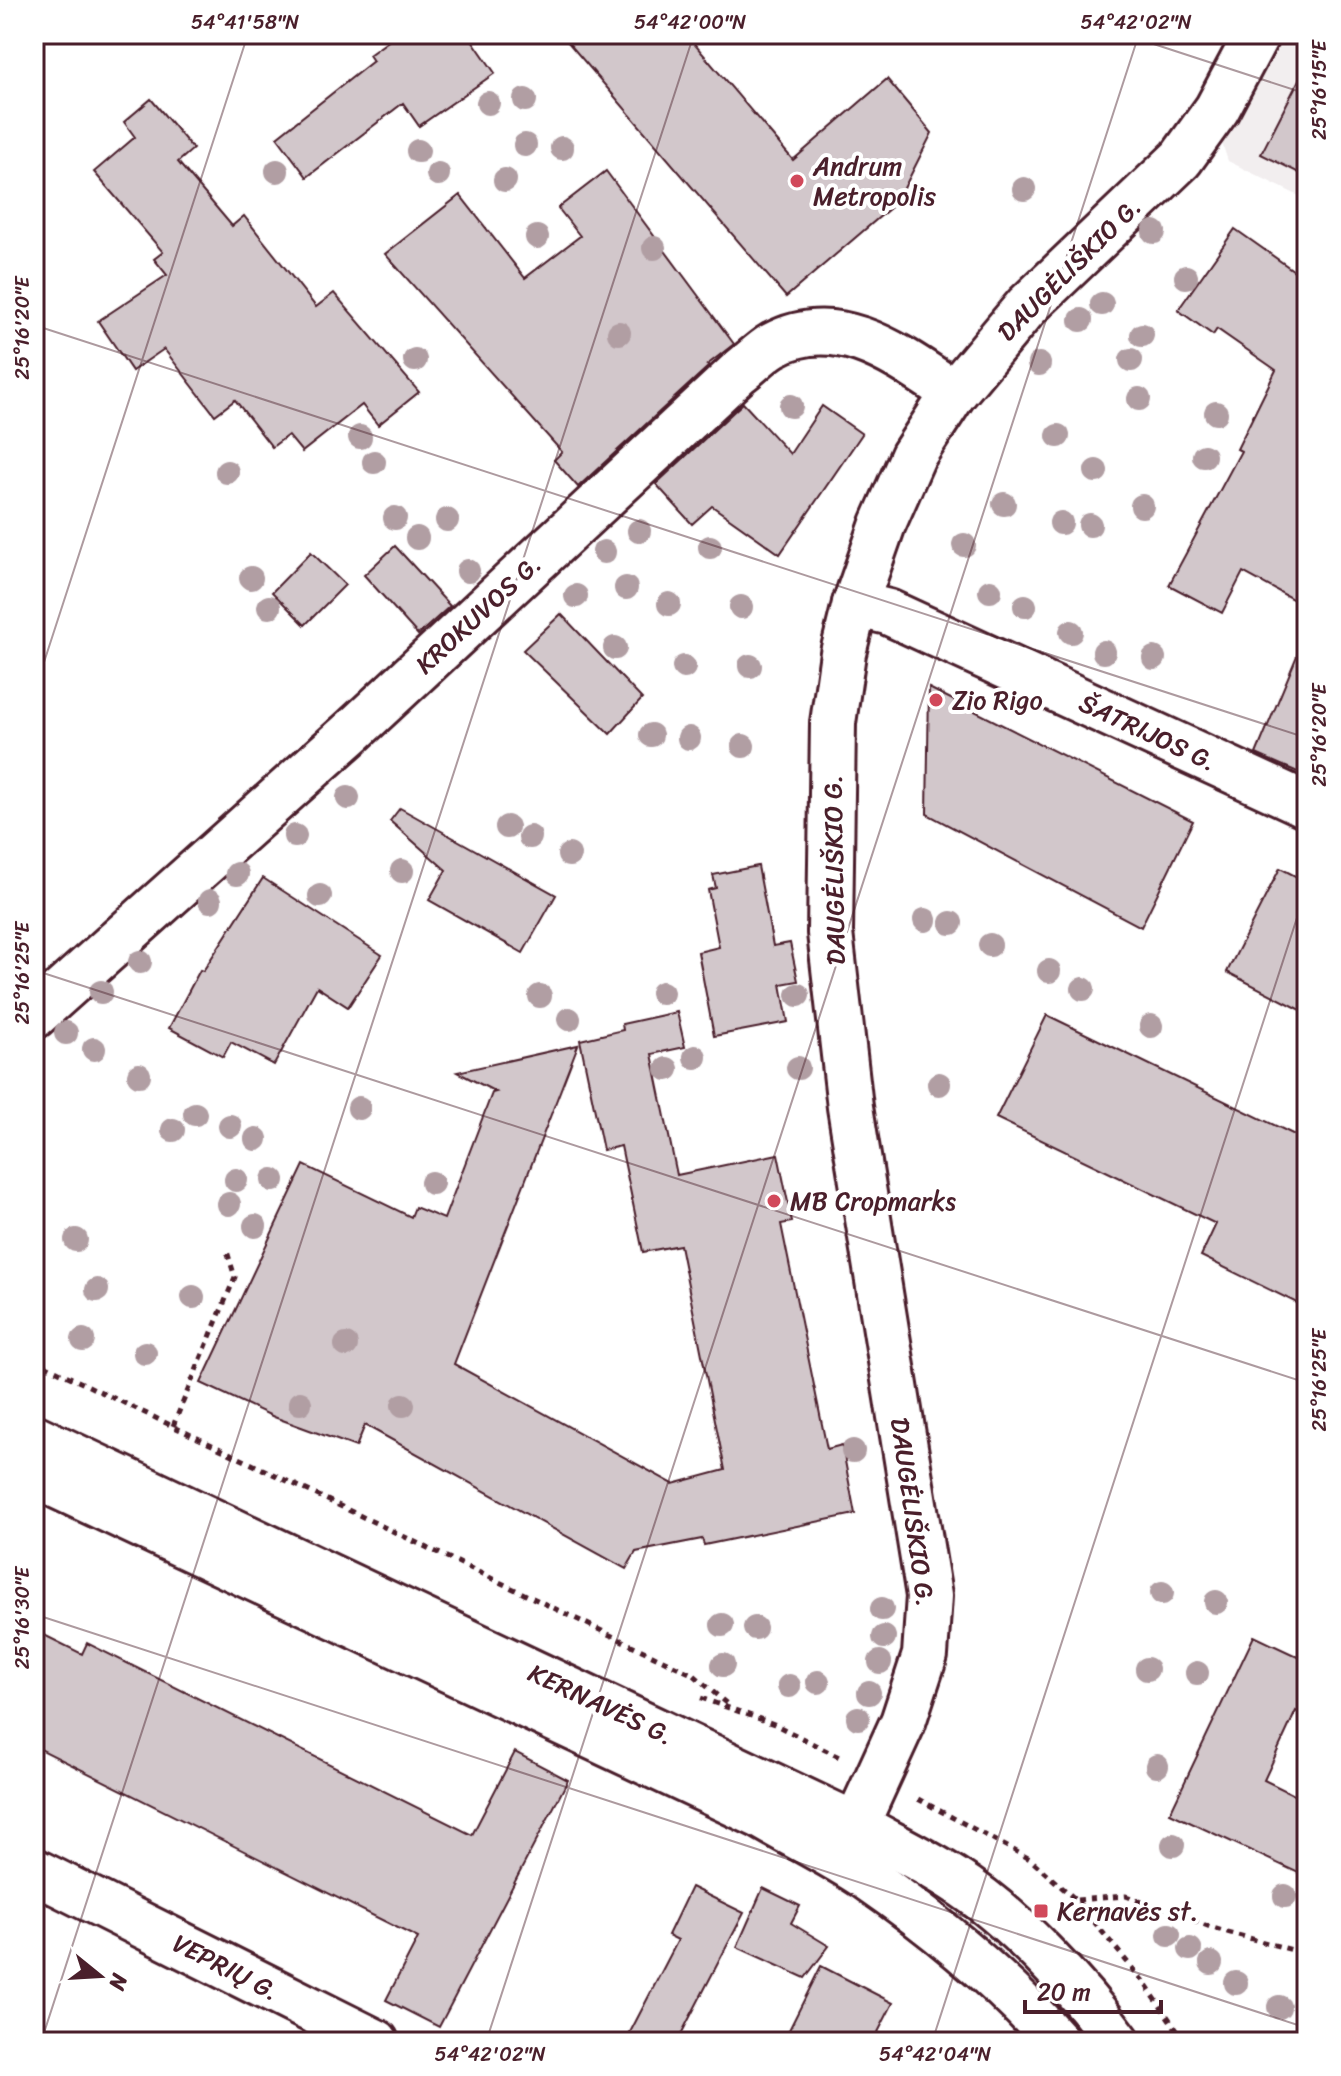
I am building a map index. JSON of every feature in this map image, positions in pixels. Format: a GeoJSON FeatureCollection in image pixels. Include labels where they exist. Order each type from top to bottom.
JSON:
{"type":"FeatureCollection","features":[{"type":"Feature","properties":{"kind":"street","name":"DAUGĖLIŠKIO G."},"geometry":{"type":"LineString","coordinates":[[856,1825],[903,1722],[925,1655],[929,1596],[850,1107],[830,933],[833,723],[843,653],[855,604],[883,524],[913,456],[954,393],[1027,306],[1181,159],[1217,109],[1257,34]]}},
{"type":"Feature","properties":{"kind":"street","name":"KROKUVOS G."},"geometry":{"type":"LineString","coordinates":[[34,1016],[354,730],[728,383],[774,345],[813,332],[859,338],[891,351],[954,393]]}},
{"type":"Feature","properties":{"kind":"street","name":"ŠATRIJOS G."},"geometry":{"type":"LineString","coordinates":[[855,604],[888,612],[1307,805]]}},
{"type":"Feature","properties":{"kind":"street","name":"KERNAVĖS G."},"geometry":{"type":"LineString","coordinates":[[34,1437],[856,1825],[954,1879],[1001,1915],[1089,2002],[1118,2042]]}},
{"type":"Feature","properties":{"kind":"street","name":"KERNAVĖS G."},"geometry":{"type":"LineString","coordinates":[[34,1475],[759,1815],[865,1877],[933,1928],[1032,2014],[1057,2042]]}},
{"type":"Feature","properties":{"kind":"street","name":"VEPRIŲ G."},"geometry":{"type":"LineString","coordinates":[[34,1871],[376,2042]]}},
{"type":"Feature","properties":{"kind":"path"},"geometry":{"type":"LineString","coordinates":[[173,1426],[235,1277],[226,1248]]}},
{"type":"Feature","properties":{"kind":"path"},"geometry":{"type":"LineString","coordinates":[[34,1360],[694,1675],[731,1709]]}},
{"type":"Feature","properties":{"kind":"path"},"geometry":{"type":"LineString","coordinates":[[1076,1900],[1126,1896],[1216,1929],[1307,1954]]}},
{"type":"Feature","properties":{"kind":"shaded area"},"geometry":{"type":"Polygon","coordinates":[[[1278,34],[1307,34],[1307,200],[1228,161],[1220,137],[1278,34]]]}},
{"type":"Feature","properties":{"kind":"building"},"geometry":{"type":"Polygon","coordinates":[[[398,34],[468,34],[495,73],[419,126],[403,103],[307,177],[277,137],[373,61],[369,55],[398,34]]]}},
{"type":"Feature","properties":{"kind":"building","name":"Andrum Metropolis"},"geometry":{"type":"Polygon","coordinates":[[[561,34],[686,34],[793,160],[887,79],[932,133],[897,202],[786,297],[561,34]]]}},
{"type":"Feature","properties":{"kind":"building"},"geometry":{"type":"Polygon","coordinates":[[[1307,64],[1307,177],[1261,154],[1307,64]]]}},
{"type":"Feature","properties":{"kind":"building"},"geometry":{"type":"Polygon","coordinates":[[[151,99],[193,149],[178,162],[232,226],[244,216],[316,307],[334,293],[419,392],[378,425],[362,405],[302,452],[288,435],[272,447],[235,400],[215,415],[164,349],[132,371],[98,321],[167,275],[154,259],[163,252],[94,172],[135,137],[124,122],[151,99]]]}},
{"type":"Feature","properties":{"kind":"building"},"geometry":{"type":"Polygon","coordinates":[[[606,171],[734,344],[707,365],[578,487],[554,460],[562,452],[385,254],[460,195],[525,278],[580,236],[558,208],[606,171]]]}},
{"type":"Feature","properties":{"kind":"building"},"geometry":{"type":"Polygon","coordinates":[[[1235,229],[1307,280],[1307,607],[1243,572],[1222,613],[1169,585],[1241,451],[1237,449],[1276,370],[1217,329],[1213,335],[1178,310],[1235,229]]]}},
{"type":"Feature","properties":{"kind":"building"},"geometry":{"type":"Polygon","coordinates":[[[743,403],[790,454],[822,406],[862,434],[780,554],[712,506],[692,524],[656,484],[743,403]]]}},
{"type":"Feature","properties":{"kind":"building"},"geometry":{"type":"Polygon","coordinates":[[[395,546],[450,606],[418,635],[364,575],[395,546]]]}},
{"type":"Feature","properties":{"kind":"building"},"geometry":{"type":"Polygon","coordinates":[[[311,552],[345,585],[305,625],[272,592],[311,552]]]}},
{"type":"Feature","properties":{"kind":"building"},"geometry":{"type":"Polygon","coordinates":[[[561,614],[642,699],[610,734],[523,650],[561,614]]]}},
{"type":"Feature","properties":{"kind":"building"},"geometry":{"type":"Polygon","coordinates":[[[1307,634],[1307,776],[1256,754],[1307,634]]]}},
{"type":"Feature","properties":{"kind":"building"},"geometry":{"type":"Polygon","coordinates":[[[929,688],[1193,821],[1141,927],[927,814],[929,688]]]}},
{"type":"Feature","properties":{"kind":"building"},"geometry":{"type":"Polygon","coordinates":[[[400,808],[556,895],[523,953],[429,900],[446,870],[390,821],[400,808]]]}},
{"type":"Feature","properties":{"kind":"building"},"geometry":{"type":"Polygon","coordinates":[[[758,866],[773,946],[790,943],[798,981],[781,984],[788,1022],[714,1036],[698,952],[719,947],[708,890],[716,888],[713,875],[758,866]]]}},
{"type":"Feature","properties":{"kind":"building"},"geometry":{"type":"Polygon","coordinates":[[[1280,868],[1307,882],[1307,1013],[1227,972],[1280,868]]]}},
{"type":"Feature","properties":{"kind":"building"},"geometry":{"type":"Polygon","coordinates":[[[263,878],[382,955],[348,1007],[317,987],[274,1065],[231,1042],[223,1057],[169,1028],[200,970],[203,971],[263,878]]]}},
{"type":"Feature","properties":{"kind":"building"},"geometry":{"type":"Polygon","coordinates":[[[677,1012],[685,1047],[652,1054],[677,1175],[778,1154],[792,1222],[781,1224],[827,1449],[842,1445],[855,1514],[704,1545],[702,1539],[636,1552],[626,1569],[365,1425],[356,1447],[274,1417],[201,1383],[304,1165],[411,1217],[415,1207],[444,1219],[492,1093],[496,1092],[457,1072],[578,1045],[454,1364],[673,1484],[725,1470],[680,1245],[643,1252],[621,1146],[603,1150],[580,1040],[623,1030],[622,1024],[677,1012]]]}},
{"type":"Feature","properties":{"kind":"building"},"geometry":{"type":"Polygon","coordinates":[[[1047,1015],[1307,1141],[1307,1308],[1201,1256],[1216,1224],[996,1118],[1047,1015]]]}},
{"type":"Feature","properties":{"kind":"building"},"geometry":{"type":"Polygon","coordinates":[[[34,1630],[82,1654],[87,1643],[472,1835],[515,1752],[568,1780],[439,2027],[386,2000],[418,1938],[34,1746],[34,1630]]]}},
{"type":"Feature","properties":{"kind":"building"},"geometry":{"type":"Polygon","coordinates":[[[1254,1636],[1307,1661],[1307,1717],[1296,1711],[1264,1780],[1307,1801],[1307,1877],[1170,1813],[1254,1636]]]}},
{"type":"Feature","properties":{"kind":"building"},"geometry":{"type":"Polygon","coordinates":[[[691,1887],[744,1913],[677,2042],[625,2042],[678,1940],[668,1935],[691,1887]]]}},
{"type":"Feature","properties":{"kind":"building"},"geometry":{"type":"Polygon","coordinates":[[[763,1888],[800,1906],[791,1923],[829,1946],[805,1978],[737,1947],[763,1888]]]}},
{"type":"Feature","properties":{"kind":"building"},"geometry":{"type":"Polygon","coordinates":[[[821,1966],[893,2003],[873,2042],[783,2042],[821,1966]]]}},
{"type":"Feature","properties":{"kind":"place","name":"Andrum Metropolis"},"geometry":{"type":"Point","coordinates":[797,181]}},
{"type":"Feature","properties":{"kind":"place","name":"Zio Rigo"},"geometry":{"type":"Point","coordinates":[936,700]}},
{"type":"Feature","properties":{"kind":"place","name":"MB Cropmarks"},"geometry":{"type":"Point","coordinates":[774,1201]}},
{"type":"Feature","properties":{"kind":"place","name":"Kernavės st."},"geometry":{"type":"Point","coordinates":[1041,1911]}}]}
